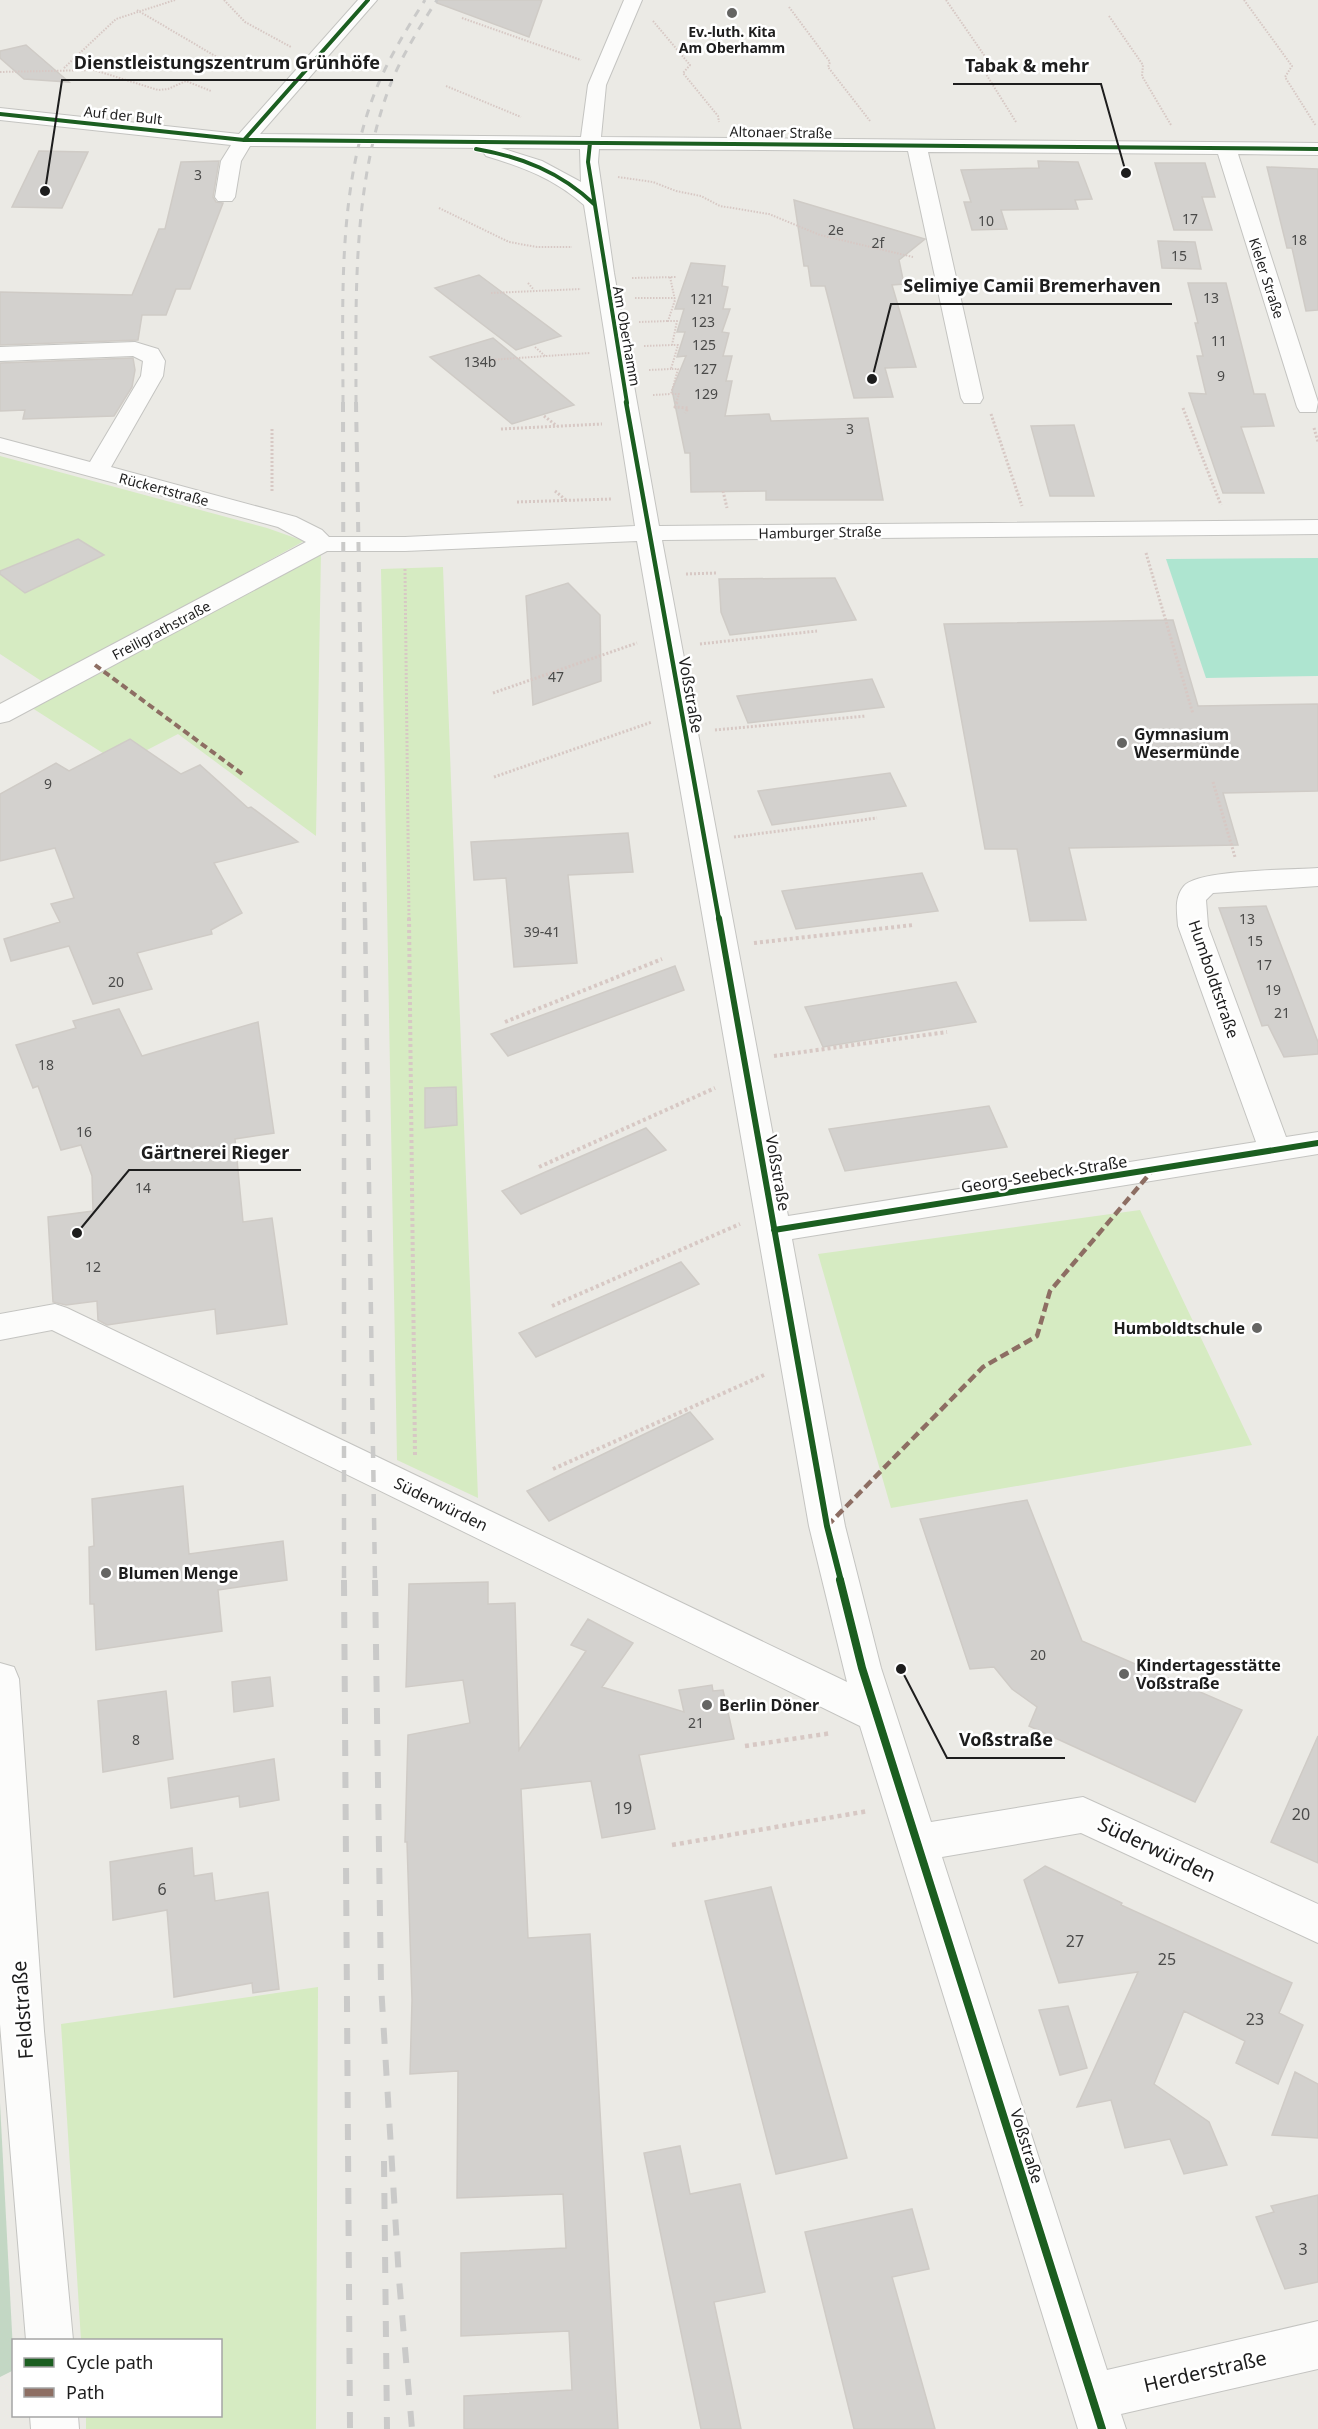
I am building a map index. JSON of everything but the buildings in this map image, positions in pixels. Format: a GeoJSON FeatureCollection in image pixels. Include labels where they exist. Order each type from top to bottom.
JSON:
{"type":"FeatureCollection","features":[{"type":"Feature","properties":{"kind":"street"},"geometry":{"type":"LineString","coordinates":[[225,197],[231,160],[244,140],[368,0]]}},
{"type":"Feature","properties":{"kind":"street","name":"Am Oberhamm"},"geometry":{"type":"LineString","coordinates":[[633,0],[597,85],[590,143],[590,176],[606,288],[648,533]]}},
{"type":"Feature","properties":{"kind":"street","name":"Auf der Bult"},"geometry":{"type":"LineString","coordinates":[[0,114],[244,140]]}},
{"type":"Feature","properties":{"kind":"street","name":"Altonaer Straße"},"geometry":{"type":"LineString","coordinates":[[244,140],[1318,149]]}},
{"type":"Feature","properties":{"kind":"street"},"geometry":{"type":"LineString","coordinates":[[435,142],[487,150],[547,169],[573,184],[594,204]]}},
{"type":"Feature","properties":{"kind":"street"},"geometry":{"type":"LineString","coordinates":[[917,146],[972,398]]}},
{"type":"Feature","properties":{"kind":"street","name":"Kieler Straße"},"geometry":{"type":"LineString","coordinates":[[1226,148],[1308,407]]}},
{"type":"Feature","properties":{"kind":"street"},"geometry":{"type":"LineString","coordinates":[[0,354],[135,349],[150,354],[154,361],[152,376],[97,471]]}},
{"type":"Feature","properties":{"kind":"street","name":"Rückertstraße"},"geometry":{"type":"LineString","coordinates":[[0,445],[287,522],[313,535],[314,548]]}},
{"type":"Feature","properties":{"kind":"street","name":"Hamburger Straße"},"geometry":{"type":"LineString","coordinates":[[314,548],[648,533],[1318,527]]}},
{"type":"Feature","properties":{"kind":"street","name":"Voßstraße"},"geometry":{"type":"LineString","coordinates":[[648,533],[827,1526],[862,1668],[1097,2413]]}},
{"type":"Feature","properties":{"kind":"street","name":"Freiligrathstraße"},"geometry":{"type":"LineString","coordinates":[[0,715],[314,548]]}},
{"type":"Feature","properties":{"kind":"street","name":"Humboldtstraße"},"geometry":{"type":"LineString","coordinates":[[1275,1150],[1192,926],[1191,900],[1196,890],[1207,884],[1318,877]]}},
{"type":"Feature","properties":{"kind":"street","name":"Georg-Seebeck-Straße"},"geometry":{"type":"LineString","coordinates":[[772,1220],[1318,1143]]}},
{"type":"Feature","properties":{"kind":"street","name":"Süderwürden"},"geometry":{"type":"LineString","coordinates":[[0,1327],[55,1317],[879,1721]]}},
{"type":"Feature","properties":{"kind":"street","name":"Feldstraße"},"geometry":{"type":"LineString","coordinates":[[0,1679],[22,2031],[50,2339]]}},
{"type":"Feature","properties":{"kind":"street","name":"Süderwürden"},"geometry":{"type":"LineString","coordinates":[[917,1842],[1083,1815],[1318,1924]]}},
{"type":"Feature","properties":{"kind":"street","name":"Herderstraße"},"geometry":{"type":"LineString","coordinates":[[1097,2413],[1318,2345]]}},
{"type":"Feature","properties":{"kind":"path"},"geometry":{"type":"LineString","coordinates":[[63,69],[108,25],[137,10],[175,0]]}},
{"type":"Feature","properties":{"kind":"path"},"geometry":{"type":"LineString","coordinates":[[224,0],[245,22],[276,40],[299,51],[320,54]]}},
{"type":"Feature","properties":{"kind":"path"},"geometry":{"type":"LineString","coordinates":[[946,0],[993,69],[986,74],[1020,128]]}},
{"type":"Feature","properties":{"kind":"path"},"geometry":{"type":"LineString","coordinates":[[1244,0],[1292,66],[1285,77],[1318,129]]}},
{"type":"Feature","properties":{"kind":"path"},"geometry":{"type":"LineString","coordinates":[[789,7],[830,62],[828,67],[870,122]]}},
{"type":"Feature","properties":{"kind":"path"},"geometry":{"type":"LineString","coordinates":[[137,10],[222,60],[254,63],[279,72],[302,75]]}},
{"type":"Feature","properties":{"kind":"path"},"geometry":{"type":"LineString","coordinates":[[1109,16],[1143,65],[1142,76],[1172,129]]}},
{"type":"Feature","properties":{"kind":"path"},"geometry":{"type":"LineString","coordinates":[[462,18],[604,68]]}},
{"type":"Feature","properties":{"kind":"path"},"geometry":{"type":"LineString","coordinates":[[625,19],[653,21],[690,65],[683,73],[718,116],[719,144]]}},
{"type":"Feature","properties":{"kind":"path"},"geometry":{"type":"LineString","coordinates":[[1,70],[94,70],[158,90],[168,89],[186,81],[211,91]]}},
{"type":"Feature","properties":{"kind":"path"},"geometry":{"type":"LineString","coordinates":[[446,86],[529,120]]}},
{"type":"Feature","properties":{"kind":"path"},"geometry":{"type":"LineString","coordinates":[[590,176],[632,177],[653,182],[676,191],[701,196],[720,206],[769,214],[820,236],[943,264]]}},
{"type":"Feature","properties":{"kind":"path"},"geometry":{"type":"LineString","coordinates":[[439,208],[509,242],[537,247],[600,247]]}},
{"type":"Feature","properties":{"kind":"path"},"geometry":{"type":"LineString","coordinates":[[670,277],[675,298],[668,321],[677,321],[672,345],[678,345],[671,369],[678,369],[672,394],[679,394],[675,407],[688,408],[685,413]]}},
{"type":"Feature","properties":{"kind":"path"},"geometry":{"type":"LineString","coordinates":[[491,293],[606,288],[677,277]]}},
{"type":"Feature","properties":{"kind":"path"},"geometry":{"type":"LineString","coordinates":[[528,283],[535,291]]}},
{"type":"Feature","properties":{"kind":"path"},"geometry":{"type":"LineString","coordinates":[[606,288],[675,298]]}},
{"type":"Feature","properties":{"kind":"path"},"geometry":{"type":"LineString","coordinates":[[535,347],[545,356]]}},
{"type":"Feature","properties":{"kind":"path"},"geometry":{"type":"LineString","coordinates":[[489,360],[617,352]]}},
{"type":"Feature","properties":{"kind":"path"},"geometry":{"type":"LineString","coordinates":[[972,398],[988,405],[1030,530]]}},
{"type":"Feature","properties":{"kind":"path"},"geometry":{"type":"LineString","coordinates":[[1183,408],[1230,528]]}},
{"type":"Feature","properties":{"kind":"path"},"geometry":{"type":"LineString","coordinates":[[544,416],[557,426]]}},
{"type":"Feature","properties":{"kind":"path"},"geometry":{"type":"LineString","coordinates":[[501,429],[630,423]]}},
{"type":"Feature","properties":{"kind":"path"},"geometry":{"type":"LineString","coordinates":[[266,516],[272,502],[272,429]]}},
{"type":"Feature","properties":{"kind":"path"},"geometry":{"type":"LineString","coordinates":[[555,491],[566,501]]}},
{"type":"Feature","properties":{"kind":"path"},"geometry":{"type":"LineString","coordinates":[[723,492],[728,516]]}},
{"type":"Feature","properties":{"kind":"path"},"geometry":{"type":"LineString","coordinates":[[517,502],[643,498]]}},
{"type":"Feature","properties":{"kind":"path"},"geometry":{"type":"LineString","coordinates":[[1139,529],[1193,714]]}},
{"type":"Feature","properties":{"kind":"path"},"geometry":{"type":"LineString","coordinates":[[405,544],[416,1492]]}},
{"type":"Feature","properties":{"kind":"path"},"geometry":{"type":"LineString","coordinates":[[493,693],[668,640],[817,631]]}},
{"type":"Feature","properties":{"kind":"path"},"geometry":{"type":"LineString","coordinates":[[494,777],[683,723],[866,716]]}},
{"type":"Feature","properties":{"kind":"path"},"geometry":{"type":"LineString","coordinates":[[1213,782],[1243,882]]}},
{"type":"Feature","properties":{"kind":"path"},"geometry":{"type":"LineString","coordinates":[[704,841],[876,818]]}},
{"type":"Feature","properties":{"kind":"path"},"geometry":{"type":"LineString","coordinates":[[723,947],[913,925]]}},
{"type":"Feature","properties":{"kind":"path"},"geometry":{"type":"LineString","coordinates":[[505,1022],[662,959]]}},
{"type":"Feature","properties":{"kind":"path"},"geometry":{"type":"LineString","coordinates":[[539,1167],[745,1067],[947,1032]]}},
{"type":"Feature","properties":{"kind":"path"},"geometry":{"type":"LineString","coordinates":[[552,1306],[772,1220]]}},
{"type":"Feature","properties":{"kind":"path"},"geometry":{"type":"LineString","coordinates":[[553,1469],[798,1360]]}},
{"type":"Feature","properties":{"kind":"path"},"geometry":{"type":"LineString","coordinates":[[745,1746],[879,1721]]}},
{"type":"Feature","properties":{"kind":"path"},"geometry":{"type":"LineString","coordinates":[[672,1845],[905,1804]]}},
{"type":"Feature","properties":{"kind":"green space"},"geometry":{"type":"Polygon","coordinates":[[[0,456],[267,528],[304,541],[46,684],[0,654],[0,456]]]}},
{"type":"Feature","properties":{"kind":"green space"},"geometry":{"type":"Polygon","coordinates":[[[321,553],[316,836],[178,734],[120,764],[29,706],[321,553]]]}},
{"type":"Feature","properties":{"kind":"green space"},"geometry":{"type":"Polygon","coordinates":[[[1318,558],[1318,676],[1206,678],[1166,559],[1318,558]]]}},
{"type":"Feature","properties":{"kind":"green space"},"geometry":{"type":"Polygon","coordinates":[[[443,567],[478,1498],[397,1460],[381,569],[443,567]]]}},
{"type":"Feature","properties":{"kind":"green space"},"geometry":{"type":"Polygon","coordinates":[[[1140,1210],[1252,1445],[891,1508],[818,1254],[1140,1210]]]}},
{"type":"Feature","properties":{"kind":"green space"},"geometry":{"type":"Polygon","coordinates":[[[318,1987],[316,2429],[86,2429],[86,2417],[222,2417],[222,2339],[81,2339],[61,2024],[318,1987]]]}},
{"type":"Feature","properties":{"kind":"green space"},"geometry":{"type":"Polygon","coordinates":[[[0,2103],[12,2339],[12,2371],[0,2377],[0,2103]]]}},
{"type":"Feature","properties":{"kind":"railway"},"geometry":{"type":"LineString","coordinates":[[343,402],[343,285],[348,206],[354,167],[363,129],[380,80],[425,0]]}},
{"type":"Feature","properties":{"kind":"railway"},"geometry":{"type":"LineString","coordinates":[[356,402],[357,283],[362,204],[368,165],[377,126],[394,76],[437,0]]}},
{"type":"Feature","properties":{"kind":"railway"},"geometry":{"type":"LineString","coordinates":[[343,402],[344,920]]}},
{"type":"Feature","properties":{"kind":"railway"},"geometry":{"type":"LineString","coordinates":[[356,402],[365,920]]}},
{"type":"Feature","properties":{"kind":"railway"},"geometry":{"type":"LineString","coordinates":[[365,918],[375,1581]]}},
{"type":"Feature","properties":{"kind":"railway"},"geometry":{"type":"LineString","coordinates":[[344,920],[344,1580]]}},
{"type":"Feature","properties":{"kind":"railway"},"geometry":{"type":"LineString","coordinates":[[344,1580],[350,2429]]}},
{"type":"Feature","properties":{"kind":"railway"},"geometry":{"type":"LineString","coordinates":[[375,1580],[381,1985],[399,2279],[412,2429]]}},
{"type":"Feature","properties":{"kind":"railway"},"geometry":{"type":"LineString","coordinates":[[384,2161],[387,2429]]}},
{"type":"Feature","properties":{"kind":"marked path"},"geometry":{"type":"LineString","coordinates":[[95,665],[245,776]]}},
{"type":"Feature","properties":{"kind":"marked path"},"geometry":{"type":"LineString","coordinates":[[827,1526],[983,1367],[1037,1336],[1050,1291],[1152,1171]]}},
{"type":"Feature","properties":{"kind":"cycle path"},"geometry":{"type":"LineString","coordinates":[[244,140],[368,0]]}},
{"type":"Feature","properties":{"kind":"cycle path"},"geometry":{"type":"LineString","coordinates":[[0,114],[244,140],[1318,149]]}},
{"type":"Feature","properties":{"kind":"cycle path"},"geometry":{"type":"LineString","coordinates":[[590,143],[588,162],[608,299],[827,1526],[862,1668],[1102,2429]]}},
{"type":"Feature","properties":{"kind":"cycle path"},"geometry":{"type":"LineString","coordinates":[[476,149],[510,156],[540,167],[568,182],[594,204]]}},
{"type":"Feature","properties":{"kind":"cycle path"},"geometry":{"type":"LineString","coordinates":[[774,1230],[1318,1143]]}},
{"type":"Feature","properties":{"kind":"place","name":"Ev.-luth. Kita Am Oberhamm"},"geometry":{"type":"Point","coordinates":[732,13]}},
{"type":"Feature","properties":{"kind":"place","name":"Tabak & mehr"},"geometry":{"type":"Point","coordinates":[1126,173]}},
{"type":"Feature","properties":{"kind":"place","name":"Dienstleistungszentrum Grünhöfe"},"geometry":{"type":"Point","coordinates":[45,191]}},
{"type":"Feature","properties":{"kind":"place","name":"Selimiye Camii Bremerhaven"},"geometry":{"type":"Point","coordinates":[872,379]}},
{"type":"Feature","properties":{"kind":"place","name":"Gymnasium Wesermünde"},"geometry":{"type":"Point","coordinates":[1122,743]}},
{"type":"Feature","properties":{"kind":"place","name":"Gärtnerei Rieger"},"geometry":{"type":"Point","coordinates":[77,1233]}},
{"type":"Feature","properties":{"kind":"place","name":"Humboldtschule"},"geometry":{"type":"Point","coordinates":[1257,1328]}},
{"type":"Feature","properties":{"kind":"place","name":"Blumen Menge"},"geometry":{"type":"Point","coordinates":[106,1573]}},
{"type":"Feature","properties":{"kind":"place","name":"Voßstraße"},"geometry":{"type":"Point","coordinates":[901,1669]}},
{"type":"Feature","properties":{"kind":"place","name":"Kindertagesstätte Voßstraße"},"geometry":{"type":"Point","coordinates":[1124,1674]}},
{"type":"Feature","properties":{"kind":"place","name":"Berlin Döner"},"geometry":{"type":"Point","coordinates":[707,1705]}}]}
